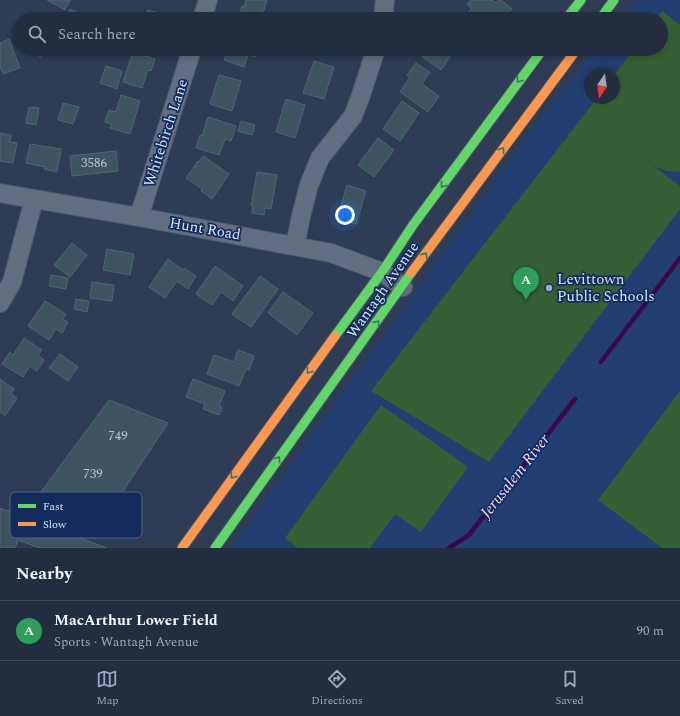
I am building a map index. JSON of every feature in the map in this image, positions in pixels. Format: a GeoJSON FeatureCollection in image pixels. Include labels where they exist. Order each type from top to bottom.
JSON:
{"type":"FeatureCollection","features":[{"type":"Feature","properties":{"kind":"main road"},"geometry":{"type":"LineString","coordinates":[[572,12],[581,0]]}},
{"type":"Feature","properties":{"kind":"main road"},"geometry":{"type":"LineString","coordinates":[[605,12],[614,0]]}},
{"type":"Feature","properties":{"kind":"main road","name":"Wantagh Avenue"},"geometry":{"type":"LineString","coordinates":[[182,548],[382,272],[413,225],[537,63],[540,56]]}},
{"type":"Feature","properties":{"kind":"main road","name":"Wantagh Avenue"},"geometry":{"type":"LineString","coordinates":[[215,548],[403,287],[552,75],[570,56]]}},
{"type":"Feature","properties":{"kind":"street"},"geometry":{"type":"LineString","coordinates":[[204,12],[208,0]]}},
{"type":"Feature","properties":{"kind":"street"},"geometry":{"type":"LineString","coordinates":[[384,12],[385,0]]}},
{"type":"Feature","properties":{"kind":"street","name":"Whitebirch Lane"},"geometry":{"type":"LineString","coordinates":[[139,217],[190,56]]}},
{"type":"Feature","properties":{"kind":"street"},"geometry":{"type":"LineString","coordinates":[[296,246],[301,216],[309,185],[320,158],[353,116],[374,56]]}},
{"type":"Feature","properties":{"kind":"street","name":"Hunt Road"},"geometry":{"type":"LineString","coordinates":[[0,193],[331,253],[382,272],[403,287]]}},
{"type":"Feature","properties":{"kind":"street"},"geometry":{"type":"LineString","coordinates":[[0,303],[12,282],[34,199]]}},
{"type":"Feature","properties":{"kind":"shaded area","name":"Levittown Public Schools"},"geometry":{"type":"Polygon","coordinates":[[[636,0],[680,0],[680,548],[231,548],[541,117],[590,56],[668,56],[668,12],[626,12],[636,0]]]}},
{"type":"Feature","properties":{"kind":"green space"},"geometry":{"type":"Polygon","coordinates":[[[668,16],[680,25],[680,172],[667,171],[653,166],[680,186],[680,209],[489,462],[371,391],[592,104],[620,104],[619,68],[629,56],[668,56],[668,16]]]}},
{"type":"Feature","properties":{"kind":"green space"},"geometry":{"type":"Polygon","coordinates":[[[680,391],[680,548],[662,548],[598,500],[680,391]]]}},
{"type":"Feature","properties":{"kind":"green space"},"geometry":{"type":"Polygon","coordinates":[[[381,405],[468,467],[421,532],[395,514],[370,548],[298,548],[285,538],[381,405]]]}},
{"type":"Feature","properties":{"kind":"building"},"geometry":{"type":"Polygon","coordinates":[[[47,0],[70,0],[65,10],[47,0]]]}},
{"type":"Feature","properties":{"kind":"building"},"geometry":{"type":"Polygon","coordinates":[[[246,0],[267,0],[263,12],[240,12],[242,6],[244,7],[246,0]]]}},
{"type":"Feature","properties":{"kind":"building"},"geometry":{"type":"Polygon","coordinates":[[[471,0],[492,0],[496,3],[501,0],[512,9],[510,12],[468,12],[472,8],[467,4],[471,0]]]}},
{"type":"Feature","properties":{"kind":"building"},"geometry":{"type":"Polygon","coordinates":[[[70,9],[76,12],[68,12],[70,9]]]}},
{"type":"Feature","properties":{"kind":"building"},"geometry":{"type":"Polygon","coordinates":[[[9,39],[12,47],[12,56],[15,56],[20,68],[3,74],[0,67],[0,43],[9,39]]]}},
{"type":"Feature","properties":{"kind":"building"},"geometry":{"type":"Polygon","coordinates":[[[132,56],[146,56],[155,59],[151,71],[148,70],[142,88],[123,82],[132,56]]]}},
{"type":"Feature","properties":{"kind":"building"},"geometry":{"type":"Polygon","coordinates":[[[225,56],[248,56],[244,67],[224,60],[225,56]]]}},
{"type":"Feature","properties":{"kind":"building"},"geometry":{"type":"Polygon","coordinates":[[[421,56],[451,56],[441,70],[421,56]]]}},
{"type":"Feature","properties":{"kind":"building"},"geometry":{"type":"Polygon","coordinates":[[[314,61],[334,67],[324,99],[303,93],[314,61]]]}},
{"type":"Feature","properties":{"kind":"building"},"geometry":{"type":"Polygon","coordinates":[[[416,63],[430,72],[422,84],[439,96],[428,112],[400,92],[410,77],[407,75],[416,63]]]}},
{"type":"Feature","properties":{"kind":"building"},"geometry":{"type":"Polygon","coordinates":[[[106,66],[122,71],[117,89],[100,83],[106,66]]]}},
{"type":"Feature","properties":{"kind":"building"},"geometry":{"type":"Polygon","coordinates":[[[219,75],[241,81],[232,111],[210,104],[219,75]]]}},
{"type":"Feature","properties":{"kind":"building"},"geometry":{"type":"Polygon","coordinates":[[[121,95],[140,101],[130,134],[110,128],[112,124],[105,122],[109,110],[116,112],[121,95]]]}},
{"type":"Feature","properties":{"kind":"building"},"geometry":{"type":"Polygon","coordinates":[[[286,99],[305,105],[295,138],[276,132],[286,99]]]}},
{"type":"Feature","properties":{"kind":"building"},"geometry":{"type":"Polygon","coordinates":[[[402,101],[419,113],[400,141],[383,129],[402,101]]]}},
{"type":"Feature","properties":{"kind":"building"},"geometry":{"type":"Polygon","coordinates":[[[63,103],[79,107],[73,124],[58,120],[63,103]]]}},
{"type":"Feature","properties":{"kind":"building"},"geometry":{"type":"Polygon","coordinates":[[[29,107],[39,108],[36,125],[26,123],[29,107]]]}},
{"type":"Feature","properties":{"kind":"building"},"geometry":{"type":"Polygon","coordinates":[[[208,117],[236,126],[231,141],[225,139],[219,155],[196,148],[200,135],[202,136],[208,117]]]}},
{"type":"Feature","properties":{"kind":"building"},"geometry":{"type":"Polygon","coordinates":[[[241,121],[255,125],[252,135],[238,131],[241,121]]]}},
{"type":"Feature","properties":{"kind":"building"},"geometry":{"type":"Polygon","coordinates":[[[0,133],[11,135],[10,142],[17,143],[13,163],[0,161],[0,133]]]}},
{"type":"Feature","properties":{"kind":"building"},"geometry":{"type":"Polygon","coordinates":[[[378,138],[394,150],[374,177],[358,165],[378,138]]]}},
{"type":"Feature","properties":{"kind":"building"},"geometry":{"type":"Polygon","coordinates":[[[30,144],[61,149],[57,172],[44,169],[45,167],[26,163],[30,144]]]}},
{"type":"Feature","properties":{"kind":"building"},"geometry":{"type":"Polygon","coordinates":[[[116,151],[118,171],[72,176],[70,156],[116,151]]]}},
{"type":"Feature","properties":{"kind":"building"},"geometry":{"type":"Polygon","coordinates":[[[203,156],[229,174],[212,199],[201,191],[202,189],[186,178],[203,156]]]}},
{"type":"Feature","properties":{"kind":"building"},"geometry":{"type":"Polygon","coordinates":[[[257,172],[277,175],[271,209],[265,208],[264,215],[252,213],[253,206],[251,206],[257,172]]]}},
{"type":"Feature","properties":{"kind":"building"},"geometry":{"type":"Polygon","coordinates":[[[347,185],[366,191],[356,224],[337,219],[347,185]]]}},
{"type":"Feature","properties":{"kind":"building"},"geometry":{"type":"Polygon","coordinates":[[[72,243],[87,255],[70,277],[54,265],[72,243]]]}},
{"type":"Feature","properties":{"kind":"building"},"geometry":{"type":"Polygon","coordinates":[[[107,249],[134,254],[130,275],[103,270],[107,249]]]}},
{"type":"Feature","properties":{"kind":"building"},"geometry":{"type":"Polygon","coordinates":[[[168,259],[183,270],[184,268],[196,276],[188,289],[177,281],[165,298],[149,287],[168,259]]]}},
{"type":"Feature","properties":{"kind":"building"},"geometry":{"type":"Polygon","coordinates":[[[215,266],[243,286],[233,301],[221,292],[212,305],[196,294],[215,266]]]}},
{"type":"Feature","properties":{"kind":"building"},"geometry":{"type":"Polygon","coordinates":[[[51,275],[68,278],[66,289],[49,286],[51,275]]]}},
{"type":"Feature","properties":{"kind":"building"},"geometry":{"type":"Polygon","coordinates":[[[260,276],[278,289],[251,327],[232,314],[260,276]]]}},
{"type":"Feature","properties":{"kind":"building"},"geometry":{"type":"Polygon","coordinates":[[[92,282],[114,285],[112,301],[90,298],[92,282]]]}},
{"type":"Feature","properties":{"kind":"building"},"geometry":{"type":"Polygon","coordinates":[[[283,292],[313,313],[297,335],[268,313],[283,292]]]}},
{"type":"Feature","properties":{"kind":"building"},"geometry":{"type":"Polygon","coordinates":[[[76,299],[89,301],[87,312],[74,309],[76,299]]]}},
{"type":"Feature","properties":{"kind":"building"},"geometry":{"type":"Polygon","coordinates":[[[45,301],[66,314],[63,319],[68,322],[62,333],[56,329],[49,340],[28,326],[45,301]]]}},
{"type":"Feature","properties":{"kind":"building"},"geometry":{"type":"Polygon","coordinates":[[[24,338],[42,350],[38,355],[44,360],[37,371],[30,366],[23,377],[2,364],[10,352],[13,355],[24,338]]]}},
{"type":"Feature","properties":{"kind":"building"},"geometry":{"type":"Polygon","coordinates":[[[238,350],[254,356],[249,370],[246,369],[239,386],[207,374],[214,355],[234,362],[238,350]]]}},
{"type":"Feature","properties":{"kind":"building"},"geometry":{"type":"Polygon","coordinates":[[[60,354],[78,367],[68,381],[49,368],[60,354]]]}},
{"type":"Feature","properties":{"kind":"building"},"geometry":{"type":"Polygon","coordinates":[[[0,379],[14,389],[11,394],[17,398],[5,416],[0,412],[0,379]]]}},
{"type":"Feature","properties":{"kind":"building"},"geometry":{"type":"Polygon","coordinates":[[[193,379],[225,391],[219,406],[222,407],[219,415],[203,409],[205,404],[186,397],[193,379]]]}},
{"type":"Feature","properties":{"kind":"building"},"geometry":{"type":"Polygon","coordinates":[[[109,400],[168,423],[123,492],[41,492],[109,400]]]}},
{"type":"Feature","properties":{"kind":"building"},"geometry":{"type":"Polygon","coordinates":[[[0,508],[10,512],[10,538],[80,538],[107,548],[40,548],[18,540],[15,548],[0,548],[0,508]]]}},
{"type":"Feature","properties":{"kind":"waterway","name":"Jerusalem River"},"geometry":{"type":"LineString","coordinates":[[601,362],[680,258]]}},
{"type":"Feature","properties":{"kind":"waterway","name":"Jerusalem River"},"geometry":{"type":"LineString","coordinates":[[449,548],[469,535],[575,399]]}},
{"type":"Feature","properties":{"kind":"traffic: fast"},"geometry":{"type":"LineString","coordinates":[[572,12],[581,0]]}},
{"type":"Feature","properties":{"kind":"traffic: fast"},"geometry":{"type":"LineString","coordinates":[[605,12],[614,0]]}},
{"type":"Feature","properties":{"kind":"traffic: fast"},"geometry":{"type":"LineString","coordinates":[[335,336],[382,272],[413,225],[538,56]]}},
{"type":"Feature","properties":{"kind":"traffic: fast"},"geometry":{"type":"LineString","coordinates":[[215,548],[411,273]]}},
{"type":"Feature","properties":{"kind":"traffic: slow"},"geometry":{"type":"LineString","coordinates":[[411,273],[572,56]]}},
{"type":"Feature","properties":{"kind":"traffic: slow"},"geometry":{"type":"LineString","coordinates":[[182,548],[335,336]]}},
{"type":"Feature","properties":{"kind":"place","name":"Levittown Public Schools"},"geometry":{"type":"Point","coordinates":[549,288]}},
{"type":"Feature","properties":{"kind":"place","name":"MacArthur Lower Field"},"geometry":{"type":"Point","coordinates":[526,300]}}]}
